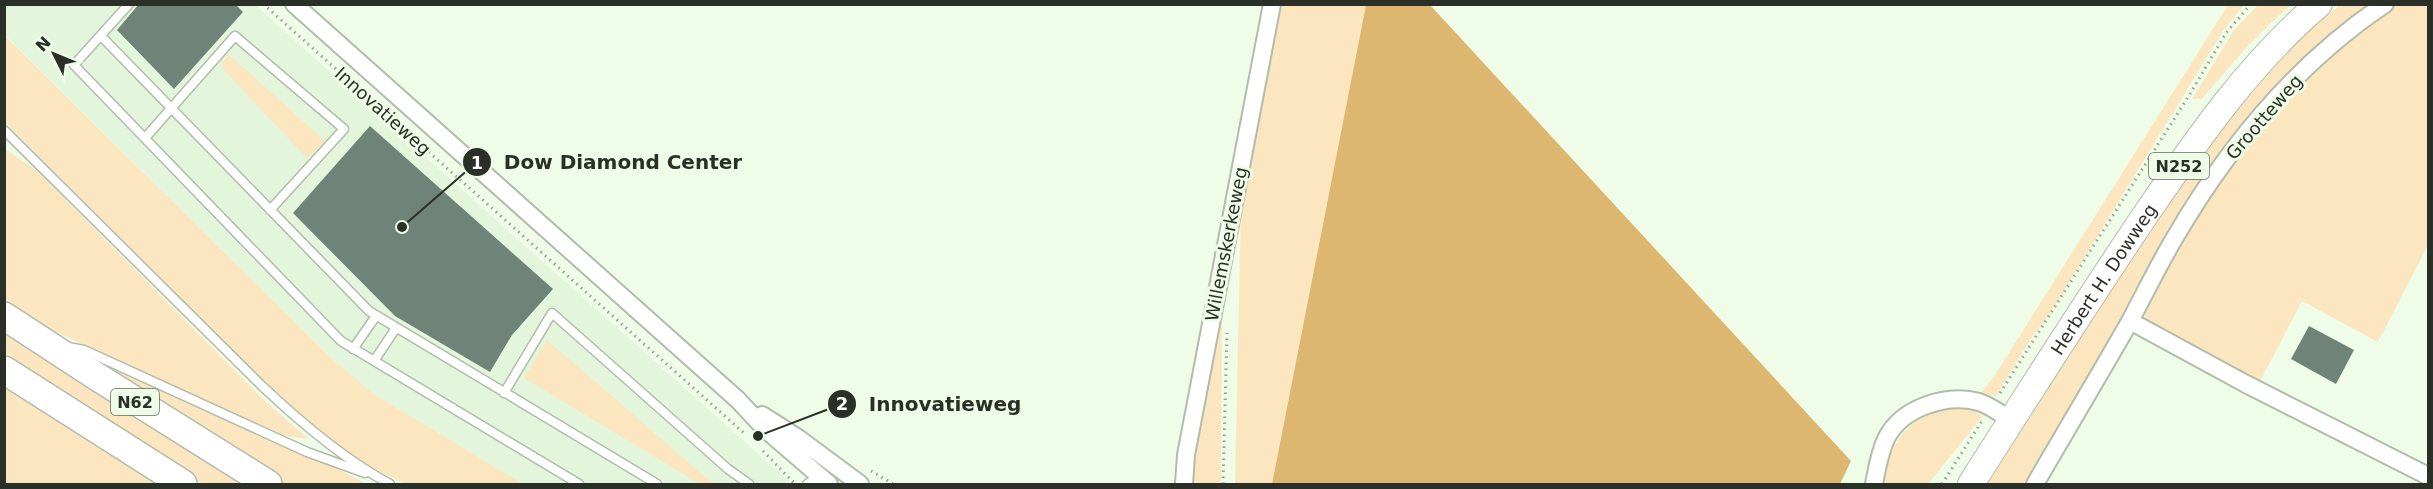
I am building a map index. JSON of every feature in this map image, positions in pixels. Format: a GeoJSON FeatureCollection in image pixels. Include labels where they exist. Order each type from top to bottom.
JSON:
{"type":"FeatureCollection","features":[{"type":"Feature","properties":{"kind":"highway","name":"N62"},"geometry":{"type":"LineString","coordinates":[[4,316],[268,484]]}},
{"type":"Feature","properties":{"kind":"highway","name":"N62"},"geometry":{"type":"LineString","coordinates":[[4,370],[183,484]]}},
{"type":"Feature","properties":{"kind":"main road","name":"Herbert H. Dowweg"},"geometry":{"type":"LineString","coordinates":[[1971,484],[2001,414],[2099,284],[2198,139],[2267,53],[2319,4]]}},
{"type":"Feature","properties":{"kind":"street","name":"Innovatieweg"},"geometry":{"type":"LineString","coordinates":[[294,4],[738,400],[818,482],[845,477]]}},
{"type":"Feature","properties":{"kind":"street","name":"Willemskerkeweg"},"geometry":{"type":"LineString","coordinates":[[1184,484],[1186,456],[1272,4]]}},
{"type":"Feature","properties":{"kind":"street","name":"Grootteweg"},"geometry":{"type":"LineString","coordinates":[[2035,484],[2130,321],[2174,238],[2219,170],[2254,124],[2319,57],[2361,20],[2385,4]]}},
{"type":"Feature","properties":{"kind":"street"},"geometry":{"type":"LineString","coordinates":[[2130,321],[2246,384],[2428,476]]}},
{"type":"Feature","properties":{"kind":"street"},"geometry":{"type":"LineString","coordinates":[[1874,484],[1879,456],[1887,437],[1910,413],[1943,400],[1964,399],[2001,414]]}},
{"type":"Feature","properties":{"kind":"street","name":"Innovatieweg"},"geometry":{"type":"LineString","coordinates":[[738,400],[798,438],[845,477]]}},
{"type":"Feature","properties":{"kind":"lane"},"geometry":{"type":"LineString","coordinates":[[129,4],[74,65],[341,341],[579,484]]}},
{"type":"Feature","properties":{"kind":"lane"},"geometry":{"type":"LineString","coordinates":[[101,36],[369,311],[657,484]]}},
{"type":"Feature","properties":{"kind":"lane"},"geometry":{"type":"LineString","coordinates":[[145,138],[235,36],[344,129],[270,210]]}},
{"type":"Feature","properties":{"kind":"lane"},"geometry":{"type":"LineString","coordinates":[[4,130],[261,385],[299,420],[388,484]]}},
{"type":"Feature","properties":{"kind":"lane"},"geometry":{"type":"LineString","coordinates":[[4,139],[35,160]]}},
{"type":"Feature","properties":{"kind":"lane"},"geometry":{"type":"LineString","coordinates":[[504,393],[552,313],[728,470],[749,484]]}},
{"type":"Feature","properties":{"kind":"lane"},"geometry":{"type":"LineString","coordinates":[[353,349],[376,316]]}},
{"type":"Feature","properties":{"kind":"lane"},"geometry":{"type":"LineString","coordinates":[[374,361],[396,328]]}},
{"type":"Feature","properties":{"kind":"lane"},"geometry":{"type":"LineString","coordinates":[[42,341],[84,350],[307,452],[374,476]]}},
{"type":"Feature","properties":{"kind":"path","name":"Innovatieweg"},"geometry":{"type":"LineString","coordinates":[[263,4],[751,440]]}},
{"type":"Feature","properties":{"kind":"path","name":"Herbert H. Dowweg"},"geometry":{"type":"LineString","coordinates":[[1942,484],[2001,414],[2226,33],[2251,4]]}},
{"type":"Feature","properties":{"kind":"path"},"geometry":{"type":"LineString","coordinates":[[1223,484],[1228,325]]}},
{"type":"Feature","properties":{"kind":"path"},"geometry":{"type":"LineString","coordinates":[[760,448],[795,484]]}},
{"type":"Feature","properties":{"kind":"shaded area"},"geometry":{"type":"Polygon","coordinates":[[[4,5],[255,5],[792,484],[523,484],[371,393],[331,358],[5,35],[4,5]]]}},
{"type":"Feature","properties":{"kind":"shaded area"},"geometry":{"type":"Polygon","coordinates":[[[1281,5],[1366,5],[1272,484],[1235,484],[1241,206],[1281,5]]]}},
{"type":"Feature","properties":{"kind":"shaded area"},"geometry":{"type":"Polygon","coordinates":[[[1366,5],[1430,5],[1851,461],[1840,484],[1272,484],[1366,5]]]}},
{"type":"Feature","properties":{"kind":"shaded area"},"geometry":{"type":"Polygon","coordinates":[[[2228,5],[2244,5],[2223,31],[2051,312],[2032,337],[1996,396],[1981,393],[1995,375],[2228,5]]]}},
{"type":"Feature","properties":{"kind":"shaded area"},"geometry":{"type":"Polygon","coordinates":[[[2258,5],[2291,5],[2256,38],[2202,99],[2192,99],[2234,30],[2258,5]]]}},
{"type":"Feature","properties":{"kind":"shaded area"},"geometry":{"type":"Polygon","coordinates":[[[2340,5],[2369,5],[2316,47],[2249,116],[2221,152],[2177,215],[2137,289],[2122,326],[2026,484],[1983,484],[2081,328],[2237,103],[2301,37],[2340,5]]]}},
{"type":"Feature","properties":{"kind":"shaded area"},"geometry":{"type":"Polygon","coordinates":[[[2392,5],[2428,5],[2428,245],[2378,342],[2302,301],[2258,385],[2147,325],[2144,308],[2170,252],[2280,98],[2392,5]]]}},
{"type":"Feature","properties":{"kind":"shaded area"},"geometry":{"type":"Polygon","coordinates":[[[4,35],[331,358],[372,393],[523,484],[404,484],[351,456],[274,393],[5,122],[4,35]]]}},
{"type":"Feature","properties":{"kind":"shaded area"},"geometry":{"type":"Polygon","coordinates":[[[228,54],[325,141],[307,158],[221,67],[228,54]]]}},
{"type":"Feature","properties":{"kind":"shaded area"},"geometry":{"type":"Polygon","coordinates":[[[4,148],[37,171],[266,402],[309,439],[285,436],[45,327],[5,300],[4,148]]]}},
{"type":"Feature","properties":{"kind":"shaded area"},"geometry":{"type":"Polygon","coordinates":[[[1222,308],[1221,484],[1188,484],[1222,308]]]}},
{"type":"Feature","properties":{"kind":"shaded area"},"geometry":{"type":"Polygon","coordinates":[[[4,332],[243,484],[203,484],[85,412],[5,352],[4,332]]]}},
{"type":"Feature","properties":{"kind":"shaded area"},"geometry":{"type":"Polygon","coordinates":[[[547,340],[715,484],[700,484],[524,378],[547,340]]]}},
{"type":"Feature","properties":{"kind":"shaded area"},"geometry":{"type":"Polygon","coordinates":[[[98,362],[191,405],[327,463],[366,484],[281,484],[98,362]]]}},
{"type":"Feature","properties":{"kind":"shaded area"},"geometry":{"type":"Polygon","coordinates":[[[4,384],[162,484],[5,484],[4,384]]]}},
{"type":"Feature","properties":{"kind":"shaded area"},"geometry":{"type":"Polygon","coordinates":[[[1952,407],[1970,408],[1983,416],[1928,484],[1883,484],[1891,455],[1896,443],[1904,433],[1924,417],[1952,407]]]}},
{"type":"Feature","properties":{"kind":"building"},"geometry":{"type":"Polygon","coordinates":[[[139,4],[235,4],[243,12],[174,89],[117,30],[139,4]]]}},
{"type":"Feature","properties":{"kind":"building"},"geometry":{"type":"Polygon","coordinates":[[[370,126],[553,289],[512,335],[490,372],[395,316],[293,213],[370,126]]]}},
{"type":"Feature","properties":{"kind":"building"},"geometry":{"type":"Polygon","coordinates":[[[2309,326],[2354,350],[2336,384],[2291,359],[2309,326]]]}},
{"type":"Feature","properties":{"kind":"place","name":"Dow Diamond Center"},"geometry":{"type":"Point","coordinates":[402,227]}},
{"type":"Feature","properties":{"kind":"place","name":"Innovatieweg"},"geometry":{"type":"Point","coordinates":[758,436]}}]}
